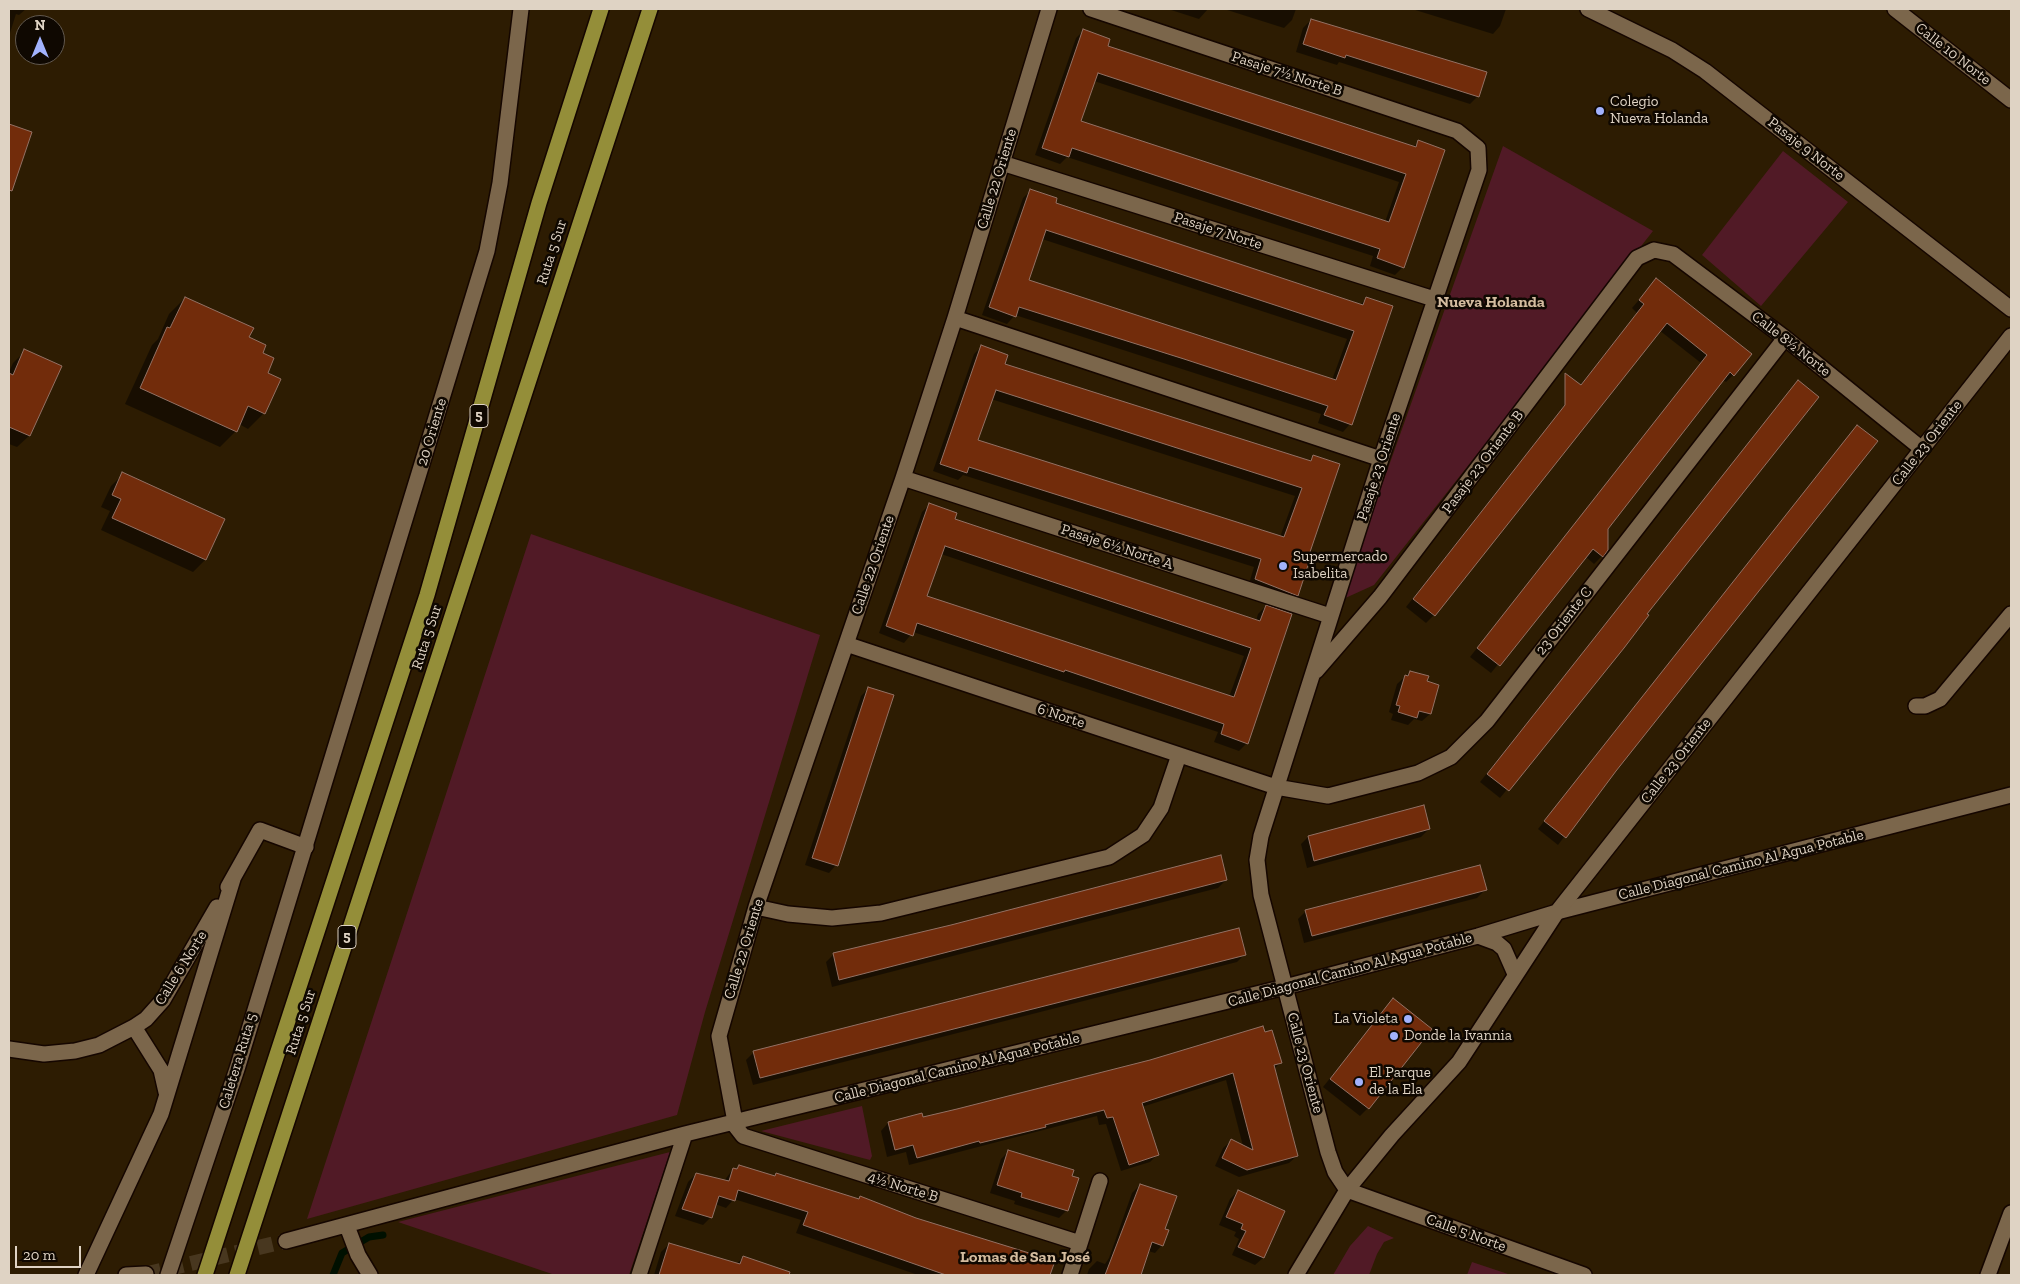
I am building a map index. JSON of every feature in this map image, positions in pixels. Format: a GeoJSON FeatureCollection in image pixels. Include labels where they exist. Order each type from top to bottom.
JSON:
{"type":"FeatureCollection","features":[{"type":"Feature","properties":{"kind":"highway","name":"Ruta 5 Sur"},"geometry":{"type":"LineString","coordinates":[[205,1275],[427,595],[536,212],[601,9]]}},
{"type":"Feature","properties":{"kind":"highway","name":"Ruta 5 Sur"},"geometry":{"type":"LineString","coordinates":[[236,1275],[650,9]]}},
{"type":"Feature","properties":{"kind":"highway"},"geometry":{"type":"LineString","coordinates":[[245,1275],[259,1206]]}},
{"type":"Feature","properties":{"kind":"street","name":"20 Oriente"},"geometry":{"type":"LineString","coordinates":[[306,847],[487,251],[500,182],[521,9]]}},
{"type":"Feature","properties":{"kind":"street","name":"Calle 22 Oriente"},"geometry":{"type":"LineString","coordinates":[[734,1122],[719,1036],[756,907],[903,478],[955,318],[1049,9]]}},
{"type":"Feature","properties":{"kind":"street","name":"Pasaje 7½ Norte B"},"geometry":{"type":"LineString","coordinates":[[1091,9],[1457,131],[1478,148]]}},
{"type":"Feature","properties":{"kind":"street","name":"Pasaje 9 Norte"},"geometry":{"type":"LineString","coordinates":[[1588,9],[1672,50],[1705,71],[2011,309]]}},
{"type":"Feature","properties":{"kind":"street","name":"Calle 10 Norte"},"geometry":{"type":"LineString","coordinates":[[1895,9],[2011,100]]}},
{"type":"Feature","properties":{"kind":"street","name":"Pasaje 23 Oriente"},"geometry":{"type":"LineString","coordinates":[[1276,787],[1381,459],[1479,170],[1478,148]]}},
{"type":"Feature","properties":{"kind":"street","name":"Pasaje 7 Norte"},"geometry":{"type":"LineString","coordinates":[[1002,163],[1434,299]]}},
{"type":"Feature","properties":{"kind":"street","name":"Calle 8½ Norte"},"geometry":{"type":"LineString","coordinates":[[1654,250],[1673,254],[1785,338],[1922,449]]}},
{"type":"Feature","properties":{"kind":"street","name":"Pasaje 23 Oriente B"},"geometry":{"type":"LineString","coordinates":[[1312,676],[1380,597],[1637,258],[1654,250]]}},
{"type":"Feature","properties":{"kind":"street"},"geometry":{"type":"LineString","coordinates":[[955,318],[1381,459]]}},
{"type":"Feature","properties":{"kind":"street","name":"Calle 23 Oriente"},"geometry":{"type":"LineString","coordinates":[[1296,1275],[1347,1190],[1392,1135],[1458,1062],[1557,912],[2011,336]]}},
{"type":"Feature","properties":{"kind":"street","name":"23 Oriente C"},"geometry":{"type":"LineString","coordinates":[[1276,787],[1328,796],[1418,773],[1451,758],[1487,721],[1785,338]]}},
{"type":"Feature","properties":{"kind":"street","name":"Pasaje 6½ Norte A"},"geometry":{"type":"LineString","coordinates":[[903,478],[1330,616]]}},
{"type":"Feature","properties":{"kind":"street"},"geometry":{"type":"LineString","coordinates":[[1916,706],[1925,706],[1940,699],[2011,614]]}},
{"type":"Feature","properties":{"kind":"street","name":"6 Norte"},"geometry":{"type":"LineString","coordinates":[[846,644],[1276,787]]}},
{"type":"Feature","properties":{"kind":"street"},"geometry":{"type":"LineString","coordinates":[[756,907],[788,914],[832,918],[881,912],[1108,856],[1143,835],[1161,808],[1179,755]]}},
{"type":"Feature","properties":{"kind":"street","name":"Calle 23 Oriente"},"geometry":{"type":"LineString","coordinates":[[1276,787],[1261,836],[1258,878],[1328,1152],[1335,1172],[1347,1190]]}},
{"type":"Feature","properties":{"kind":"street","name":"Calle Diagonal Camino Al Agua Potable"},"geometry":{"type":"LineString","coordinates":[[286,1241],[349,1232],[685,1134],[1285,987],[1478,936],[1557,912],[2011,795]]}},
{"type":"Feature","properties":{"kind":"street","name":"Calle 6 Norte"},"geometry":{"type":"LineString","coordinates":[[9,1049],[44,1054],[75,1051],[100,1045],[134,1028],[146,1019],[163,1000],[260,830],[306,847]]}},
{"type":"Feature","properties":{"kind":"street","name":"Caletera Ruta 5"},"geometry":{"type":"LineString","coordinates":[[168,1275],[237,1069],[270,955],[306,847]]}},
{"type":"Feature","properties":{"kind":"street"},"geometry":{"type":"LineString","coordinates":[[86,1275],[161,1114],[233,879]]}},
{"type":"Feature","properties":{"kind":"street"},"geometry":{"type":"LineString","coordinates":[[1478,936],[1497,943],[1504,949],[1515,974]]}},
{"type":"Feature","properties":{"kind":"street"},"geometry":{"type":"LineString","coordinates":[[134,1028],[161,1070],[166,1096]]}},
{"type":"Feature","properties":{"kind":"street","name":"4½ Norte B"},"geometry":{"type":"LineString","coordinates":[[734,1122],[738,1132],[748,1139],[1080,1242]]}},
{"type":"Feature","properties":{"kind":"street"},"geometry":{"type":"LineString","coordinates":[[639,1275],[685,1134]]}},
{"type":"Feature","properties":{"kind":"street"},"geometry":{"type":"LineString","coordinates":[[1070,1275],[1100,1181]]}},
{"type":"Feature","properties":{"kind":"street","name":"Calle 5 Norte"},"geometry":{"type":"LineString","coordinates":[[1347,1190],[1584,1275]]}},
{"type":"Feature","properties":{"kind":"street"},"geometry":{"type":"LineString","coordinates":[[1988,1275],[2011,1213]]}},
{"type":"Feature","properties":{"kind":"street"},"geometry":{"type":"LineString","coordinates":[[349,1232],[358,1255],[370,1275]]}},
{"type":"Feature","properties":{"kind":"street"},"geometry":{"type":"LineString","coordinates":[[126,1275],[146,1274]]}},
{"type":"Feature","properties":{"kind":"shaded area"},"geometry":{"type":"Polygon","coordinates":[[[1503,146],[1653,231],[1374,585],[1341,600],[1503,146]]]}},
{"type":"Feature","properties":{"kind":"shaded area"},"geometry":{"type":"Polygon","coordinates":[[[1783,151],[1848,202],[1761,306],[1702,255],[1783,151]]]}},
{"type":"Feature","properties":{"kind":"shaded area"},"geometry":{"type":"Polygon","coordinates":[[[531,534],[820,635],[705,1012],[677,1115],[307,1219],[531,534]]]}},
{"type":"Feature","properties":{"kind":"shaded area"},"geometry":{"type":"Polygon","coordinates":[[[862,1106],[872,1156],[870,1160],[761,1131],[862,1106]]]}},
{"type":"Feature","properties":{"kind":"shaded area"},"geometry":{"type":"Polygon","coordinates":[[[670,1152],[629,1275],[555,1275],[398,1222],[670,1152]]]}},
{"type":"Feature","properties":{"kind":"shaded area"},"geometry":{"type":"Polygon","coordinates":[[[1368,1226],[1394,1238],[1384,1242],[1369,1275],[1333,1275],[1350,1246],[1368,1226]]]}},
{"type":"Feature","properties":{"kind":"shaded area"},"geometry":{"type":"Polygon","coordinates":[[[1472,1262],[1511,1275],[1467,1275],[1472,1262]]]}},
{"type":"Feature","properties":{"kind":"building"},"geometry":{"type":"Polygon","coordinates":[[[1311,19],[1487,72],[1479,97],[1346,55],[1345,58],[1303,44],[1311,19]]]}},
{"type":"Feature","properties":{"kind":"building"},"geometry":{"type":"Polygon","coordinates":[[[1083,29],[1110,39],[1108,46],[1416,147],[1418,140],[1445,150],[1404,268],[1377,258],[1380,249],[1072,148],[1069,157],[1042,148],[1083,29]],[[1098,73],[1081,121],[1389,222],[1406,174],[1098,73]]]}},
{"type":"Feature","properties":{"kind":"building"},"geometry":{"type":"Polygon","coordinates":[[[9,124],[32,132],[12,191],[9,190],[9,124]]]}},
{"type":"Feature","properties":{"kind":"building"},"geometry":{"type":"Polygon","coordinates":[[[1030,189],[1057,198],[1056,203],[1363,305],[1366,297],[1393,306],[1352,425],[1324,415],[1328,406],[1184,359],[1019,307],[1016,317],[989,307],[1030,189]],[[1046,230],[1029,280],[1336,380],[1354,331],[1046,230]]]}},
{"type":"Feature","properties":{"kind":"building"},"geometry":{"type":"Polygon","coordinates":[[[1656,278],[1752,354],[1734,376],[1730,372],[1608,529],[1608,550],[1603,557],[1593,549],[1500,666],[1477,648],[1707,355],[1667,323],[1435,616],[1413,599],[1565,405],[1565,373],[1581,385],[1644,304],[1639,300],[1656,278]]]}},
{"type":"Feature","properties":{"kind":"building"},"geometry":{"type":"Polygon","coordinates":[[[185,297],[254,328],[249,337],[266,345],[263,353],[274,358],[268,373],[281,379],[265,414],[248,406],[237,432],[140,388],[167,327],[170,328],[185,297]]]}},
{"type":"Feature","properties":{"kind":"building"},"geometry":{"type":"Polygon","coordinates":[[[981,345],[1008,355],[1005,364],[1311,461],[1313,455],[1340,464],[1310,552],[1312,553],[1298,596],[1255,579],[1261,559],[969,467],[967,473],[940,464],[981,345]],[[996,390],[978,440],[1284,537],[1302,488],[996,390]]]}},
{"type":"Feature","properties":{"kind":"building"},"geometry":{"type":"Polygon","coordinates":[[[24,349],[62,366],[30,436],[9,427],[9,373],[13,375],[24,349]]]}},
{"type":"Feature","properties":{"kind":"building"},"geometry":{"type":"Polygon","coordinates":[[[1798,380],[1819,397],[1647,614],[1649,615],[1624,648],[1509,791],[1487,774],[1798,380]]]}},
{"type":"Feature","properties":{"kind":"building"},"geometry":{"type":"Polygon","coordinates":[[[1857,425],[1878,441],[1616,771],[1566,838],[1544,821],[1857,425]]]}},
{"type":"Feature","properties":{"kind":"building"},"geometry":{"type":"Polygon","coordinates":[[[122,472],[225,519],[206,560],[112,518],[121,499],[112,495],[122,472]]]}},
{"type":"Feature","properties":{"kind":"building"},"geometry":{"type":"Polygon","coordinates":[[[929,503],[957,513],[955,519],[1260,621],[1266,605],[1292,614],[1248,744],[1221,734],[1224,724],[1065,670],[1064,672],[917,623],[913,636],[886,626],[929,503]],[[945,546],[927,596],[1234,697],[1251,648],[945,546]]]}},
{"type":"Feature","properties":{"kind":"building"},"geometry":{"type":"Polygon","coordinates":[[[1410,671],[1429,676],[1427,681],[1439,685],[1431,714],[1419,711],[1417,718],[1398,712],[1400,706],[1396,705],[1405,675],[1408,676],[1410,671]]]}},
{"type":"Feature","properties":{"kind":"building"},"geometry":{"type":"Polygon","coordinates":[[[868,687],[894,695],[838,866],[812,858],[868,687]]]}},
{"type":"Feature","properties":{"kind":"building"},"geometry":{"type":"Polygon","coordinates":[[[1424,805],[1430,829],[1314,861],[1308,836],[1424,805]]]}},
{"type":"Feature","properties":{"kind":"building"},"geometry":{"type":"Polygon","coordinates":[[[1221,855],[1227,880],[839,980],[833,953],[951,925],[1221,855]]]}},
{"type":"Feature","properties":{"kind":"building"},"geometry":{"type":"Polygon","coordinates":[[[1480,865],[1487,890],[1312,936],[1305,910],[1480,865]]]}},
{"type":"Feature","properties":{"kind":"building"},"geometry":{"type":"Polygon","coordinates":[[[1239,928],[1246,955],[760,1078],[753,1051],[1239,928]]]}},
{"type":"Feature","properties":{"kind":"building"},"geometry":{"type":"Polygon","coordinates":[[[1393,998],[1432,1029],[1369,1109],[1330,1079],[1393,998]]]}},
{"type":"Feature","properties":{"kind":"building"},"geometry":{"type":"Polygon","coordinates":[[[1263,1026],[1265,1032],[1272,1030],[1282,1063],[1274,1065],[1298,1156],[1247,1170],[1222,1158],[1231,1139],[1253,1150],[1233,1073],[1142,1103],[1159,1155],[1129,1165],[1113,1117],[1107,1118],[1104,1110],[1045,1125],[1046,1127],[980,1143],[979,1141],[917,1158],[913,1145],[895,1150],[888,1122],[922,1113],[923,1117],[957,1109],[1150,1060],[1263,1026]]]}},
{"type":"Feature","properties":{"kind":"building"},"geometry":{"type":"Polygon","coordinates":[[[1008,1150],[1074,1170],[1072,1176],[1079,1178],[1068,1211],[1021,1197],[1022,1193],[997,1185],[1008,1150]]]}},
{"type":"Feature","properties":{"kind":"building"},"geometry":{"type":"Polygon","coordinates":[[[739,1165],[775,1176],[776,1173],[859,1199],[860,1196],[916,1218],[1055,1261],[1050,1275],[946,1275],[803,1225],[808,1212],[738,1190],[735,1201],[719,1196],[712,1218],[682,1209],[696,1173],[729,1181],[733,1168],[737,1169],[739,1165]]]}},
{"type":"Feature","properties":{"kind":"building"},"geometry":{"type":"Polygon","coordinates":[[[1140,1184],[1177,1196],[1165,1229],[1169,1230],[1163,1246],[1152,1242],[1141,1275],[1105,1275],[1140,1184]]]}},
{"type":"Feature","properties":{"kind":"building"},"geometry":{"type":"Polygon","coordinates":[[[1238,1190],[1285,1211],[1264,1258],[1238,1247],[1246,1231],[1241,1229],[1243,1224],[1226,1217],[1238,1190]]]}},
{"type":"Feature","properties":{"kind":"building"},"geometry":{"type":"Polygon","coordinates":[[[669,1243],[740,1264],[743,1256],[790,1272],[789,1275],[659,1275],[669,1243]]]}},
{"type":"Feature","properties":{"kind":"waterway"},"geometry":{"type":"LineString","coordinates":[[333,1275],[342,1253],[369,1237],[383,1235]]}},
{"type":"Feature","properties":{"kind":"tunnel"},"geometry":{"type":"LineString","coordinates":[[146,1274],[286,1241]]}},
{"type":"Feature","properties":{"kind":"place","name":"Colegio Nueva Holanda"},"geometry":{"type":"Point","coordinates":[1600,111]}},
{"type":"Feature","properties":{"kind":"place","name":"Supermercado Isabelita"},"geometry":{"type":"Point","coordinates":[1283,566]}},
{"type":"Feature","properties":{"kind":"place","name":"La Violeta"},"geometry":{"type":"Point","coordinates":[1408,1019]}},
{"type":"Feature","properties":{"kind":"place","name":"Donde la Ivannia"},"geometry":{"type":"Point","coordinates":[1394,1036]}},
{"type":"Feature","properties":{"kind":"place","name":"El Parque de la Ela"},"geometry":{"type":"Point","coordinates":[1359,1082]}},
{"type":"Feature","properties":{"kind":"district","name":"Nueva Holanda"},"geometry":{"type":"Point","coordinates":[1491,302]}},
{"type":"Feature","properties":{"kind":"district","name":"Lomas de San José"},"geometry":{"type":"Point","coordinates":[1025,1257]}}]}
